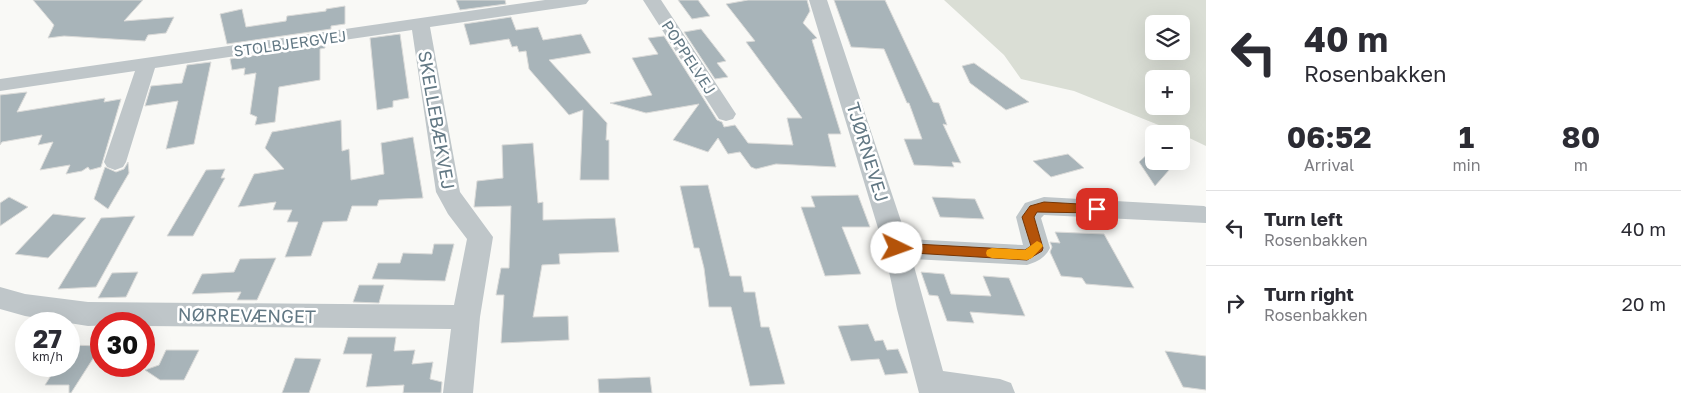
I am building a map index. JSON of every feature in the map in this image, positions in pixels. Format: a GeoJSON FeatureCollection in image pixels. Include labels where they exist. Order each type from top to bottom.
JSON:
{"type":"FeatureCollection","features":[{"type":"Feature","properties":{"kind":"street","name":"STOLBJERGVEJ"},"geometry":{"type":"LineString","coordinates":[[0,85],[580,0]]}},
{"type":"Feature","properties":{"kind":"street","name":"POPPELVEJ"},"geometry":{"type":"LineString","coordinates":[[652,0],[726,114]]}},
{"type":"Feature","properties":{"kind":"street","name":"TJØRNEVEJ"},"geometry":{"type":"LineString","coordinates":[[818,0],[848,89],[897,248],[911,309],[933,388]]}},
{"type":"Feature","properties":{"kind":"street","name":"SKELLEBÆKVEJ"},"geometry":{"type":"LineString","coordinates":[[420,24],[448,192],[457,208],[480,237],[466,317]]}},
{"type":"Feature","properties":{"kind":"street"},"geometry":{"type":"LineString","coordinates":[[114,162],[147,64]]}},
{"type":"Feature","properties":{"kind":"street"},"geometry":{"type":"LineString","coordinates":[[897,248],[1027,255],[1037,248],[1028,217],[1034,208],[1044,206],[1204,215]]}},
{"type":"Feature","properties":{"kind":"street","name":"NØRREVÆNGET"},"geometry":{"type":"LineString","coordinates":[[0,298],[25,306],[88,314],[466,317]]}},
{"type":"Feature","properties":{"kind":"street"},"geometry":{"type":"LineString","coordinates":[[458,393],[466,317]]}},
{"type":"Feature","properties":{"kind":"street"},"geometry":{"type":"LineString","coordinates":[[933,388],[1000,393]]}},
{"type":"Feature","properties":{"kind":"shaded area"},"geometry":{"type":"Polygon","coordinates":[[[944,0],[1206,0],[1206,146],[1190,138],[1190,125],[1159,125],[1074,91],[1021,79],[1004,55],[944,0]]]}},
{"type":"Feature","properties":{"kind":"building"},"geometry":{"type":"Polygon","coordinates":[[[33,0],[143,0],[124,21],[174,17],[166,33],[148,35],[145,41],[64,36],[48,38],[54,25],[33,0]]]}},
{"type":"Feature","properties":{"kind":"building"},"geometry":{"type":"Polygon","coordinates":[[[456,0],[505,0],[506,4],[460,10],[456,0]]]}},
{"type":"Feature","properties":{"kind":"building"},"geometry":{"type":"Polygon","coordinates":[[[678,0],[698,0],[710,16],[692,19],[678,0]]]}},
{"type":"Feature","properties":{"kind":"building"},"geometry":{"type":"Polygon","coordinates":[[[748,0],[807,0],[810,11],[803,23],[817,38],[812,40],[841,134],[828,134],[836,167],[776,164],[756,169],[751,167],[740,152],[728,154],[718,138],[708,152],[673,140],[699,104],[646,113],[610,103],[652,95],[632,58],[658,54],[648,38],[664,36],[717,120],[722,122],[724,127],[735,125],[748,143],[793,145],[787,118],[802,118],[746,42],[755,41],[726,4],[748,0]]]}},
{"type":"Feature","properties":{"kind":"building"},"geometry":{"type":"Polygon","coordinates":[[[834,0],[885,0],[933,102],[939,103],[947,125],[943,124],[961,163],[952,162],[954,167],[914,165],[904,139],[922,139],[909,103],[907,103],[884,49],[851,47],[834,0]]]}},
{"type":"Feature","properties":{"kind":"building"},"geometry":{"type":"Polygon","coordinates":[[[345,6],[345,24],[331,26],[331,29],[227,44],[220,14],[242,9],[246,27],[286,21],[287,16],[326,11],[326,9],[345,6]]]}},
{"type":"Feature","properties":{"kind":"building"},"geometry":{"type":"Polygon","coordinates":[[[511,17],[516,30],[538,27],[543,40],[581,34],[591,53],[549,60],[607,123],[606,140],[609,140],[609,180],[580,180],[583,110],[569,115],[529,69],[526,51],[519,52],[517,46],[512,47],[509,39],[470,45],[464,24],[511,17]]]}},
{"type":"Feature","properties":{"kind":"building"},"geometry":{"type":"Polygon","coordinates":[[[701,29],[726,61],[717,63],[728,77],[715,79],[684,32],[701,29]]]}},
{"type":"Feature","properties":{"kind":"building"},"geometry":{"type":"Polygon","coordinates":[[[400,34],[409,98],[393,101],[393,107],[377,110],[370,38],[400,34]]]}},
{"type":"Feature","properties":{"kind":"building"},"geometry":{"type":"Polygon","coordinates":[[[325,45],[325,48],[320,49],[320,80],[279,87],[275,122],[255,125],[257,117],[250,114],[256,73],[244,75],[245,68],[232,70],[230,59],[325,45]]]}},
{"type":"Feature","properties":{"kind":"building"},"geometry":{"type":"Polygon","coordinates":[[[211,62],[194,144],[166,149],[178,101],[145,106],[151,86],[182,83],[187,65],[211,62]]]}},
{"type":"Feature","properties":{"kind":"building"},"geometry":{"type":"Polygon","coordinates":[[[974,63],[1029,102],[1006,110],[970,83],[962,66],[974,63]]]}},
{"type":"Feature","properties":{"kind":"building"},"geometry":{"type":"Polygon","coordinates":[[[27,92],[17,112],[105,98],[104,102],[121,99],[101,167],[90,170],[88,167],[82,171],[66,174],[70,165],[40,170],[53,142],[38,145],[42,135],[2,142],[0,145],[0,95],[27,92]]]}},
{"type":"Feature","properties":{"kind":"building"},"geometry":{"type":"Polygon","coordinates":[[[341,120],[342,151],[349,149],[351,180],[384,174],[381,143],[413,137],[423,198],[379,200],[377,206],[352,206],[347,221],[323,222],[311,256],[285,257],[298,222],[287,222],[292,210],[273,210],[276,202],[238,207],[254,174],[284,169],[265,148],[272,132],[341,120]]]}},
{"type":"Feature","properties":{"kind":"building"},"geometry":{"type":"Polygon","coordinates":[[[533,143],[538,203],[543,202],[543,220],[615,218],[619,252],[559,254],[560,264],[542,265],[533,317],[568,316],[569,340],[501,343],[504,295],[496,295],[501,268],[509,268],[511,206],[474,207],[477,181],[503,178],[502,145],[533,143]]]}},
{"type":"Feature","properties":{"kind":"building"},"geometry":{"type":"Polygon","coordinates":[[[1068,154],[1084,168],[1051,177],[1033,161],[1068,154]]]}},
{"type":"Feature","properties":{"kind":"building"},"geometry":{"type":"Polygon","coordinates":[[[1145,156],[1145,170],[1169,170],[1155,186],[1139,162],[1145,156]]]}},
{"type":"Feature","properties":{"kind":"building"},"geometry":{"type":"Polygon","coordinates":[[[128,162],[129,173],[108,209],[94,199],[105,167],[116,172],[124,169],[128,162]]]}},
{"type":"Feature","properties":{"kind":"building"},"geometry":{"type":"Polygon","coordinates":[[[225,169],[221,178],[225,178],[193,236],[167,236],[206,170],[225,169]]]}},
{"type":"Feature","properties":{"kind":"building"},"geometry":{"type":"Polygon","coordinates":[[[708,185],[730,276],[741,276],[744,292],[755,292],[761,327],[769,327],[785,384],[750,386],[731,307],[709,307],[704,268],[699,248],[694,248],[680,186],[708,185]]]}},
{"type":"Feature","properties":{"kind":"building"},"geometry":{"type":"Polygon","coordinates":[[[858,195],[870,227],[842,227],[861,274],[825,276],[801,207],[815,207],[811,196],[858,195]]]}},
{"type":"Feature","properties":{"kind":"building"},"geometry":{"type":"Polygon","coordinates":[[[9,197],[28,207],[0,226],[0,203],[9,197]]]}},
{"type":"Feature","properties":{"kind":"building"},"geometry":{"type":"Polygon","coordinates":[[[932,197],[975,199],[984,219],[940,217],[932,197]]]}},
{"type":"Feature","properties":{"kind":"building"},"geometry":{"type":"Polygon","coordinates":[[[53,214],[86,218],[48,258],[15,254],[53,214]]]}},
{"type":"Feature","properties":{"kind":"building"},"geometry":{"type":"Polygon","coordinates":[[[135,216],[96,287],[58,289],[101,218],[135,216]]]}},
{"type":"Feature","properties":{"kind":"building"},"geometry":{"type":"Polygon","coordinates":[[[1055,232],[1104,234],[1134,288],[1086,284],[1082,278],[1061,276],[1050,252],[1052,247],[1050,242],[1060,243],[1055,232]]]}},
{"type":"Feature","properties":{"kind":"building"},"geometry":{"type":"Polygon","coordinates":[[[434,244],[454,244],[445,281],[372,279],[378,263],[400,263],[403,253],[432,254],[434,244]]]}},
{"type":"Feature","properties":{"kind":"building"},"geometry":{"type":"Polygon","coordinates":[[[276,258],[257,300],[237,300],[241,292],[192,294],[202,274],[234,272],[240,259],[276,258]]]}},
{"type":"Feature","properties":{"kind":"building"},"geometry":{"type":"Polygon","coordinates":[[[138,272],[126,297],[98,298],[112,273],[138,272]]]}},
{"type":"Feature","properties":{"kind":"building"},"geometry":{"type":"Polygon","coordinates":[[[921,272],[944,274],[951,294],[991,296],[983,276],[1009,278],[1025,316],[970,312],[974,323],[947,321],[938,296],[929,295],[921,272]]]}},
{"type":"Feature","properties":{"kind":"building"},"geometry":{"type":"Polygon","coordinates":[[[359,285],[384,285],[379,303],[353,302],[359,285]]]}},
{"type":"Feature","properties":{"kind":"building"},"geometry":{"type":"Polygon","coordinates":[[[868,324],[875,341],[883,340],[887,350],[898,349],[908,373],[885,375],[879,359],[851,361],[838,326],[868,324]]]}},
{"type":"Feature","properties":{"kind":"building"},"geometry":{"type":"Polygon","coordinates":[[[348,337],[396,337],[394,351],[415,350],[412,364],[433,362],[430,379],[442,382],[441,393],[403,393],[404,385],[366,387],[372,354],[343,354],[348,337]]]}},
{"type":"Feature","properties":{"kind":"building"},"geometry":{"type":"Polygon","coordinates":[[[80,345],[90,346],[90,363],[71,393],[69,393],[69,385],[45,385],[50,377],[80,377],[80,345]]]}},
{"type":"Feature","properties":{"kind":"building"},"geometry":{"type":"Polygon","coordinates":[[[166,350],[199,350],[184,380],[160,380],[155,377],[155,366],[159,365],[166,350]]]}},
{"type":"Feature","properties":{"kind":"building"},"geometry":{"type":"Polygon","coordinates":[[[1165,351],[1206,356],[1206,390],[1183,387],[1165,351]]]}},
{"type":"Feature","properties":{"kind":"building"},"geometry":{"type":"Polygon","coordinates":[[[295,358],[321,359],[309,393],[282,393],[295,358]]]}},
{"type":"Feature","properties":{"kind":"building"},"geometry":{"type":"Polygon","coordinates":[[[650,377],[652,393],[599,393],[598,379],[650,377]]]}},
{"type":"Feature","properties":{"kind":"slow traffic"},"geometry":{"type":"LineString","coordinates":[[992,253],[1027,255],[1037,246]]}},
{"type":"Feature","properties":{"kind":"route"},"geometry":{"type":"LineString","coordinates":[[897,248],[1027,255],[1037,248],[1028,217],[1034,208],[1044,206],[1097,209]]}}]}
